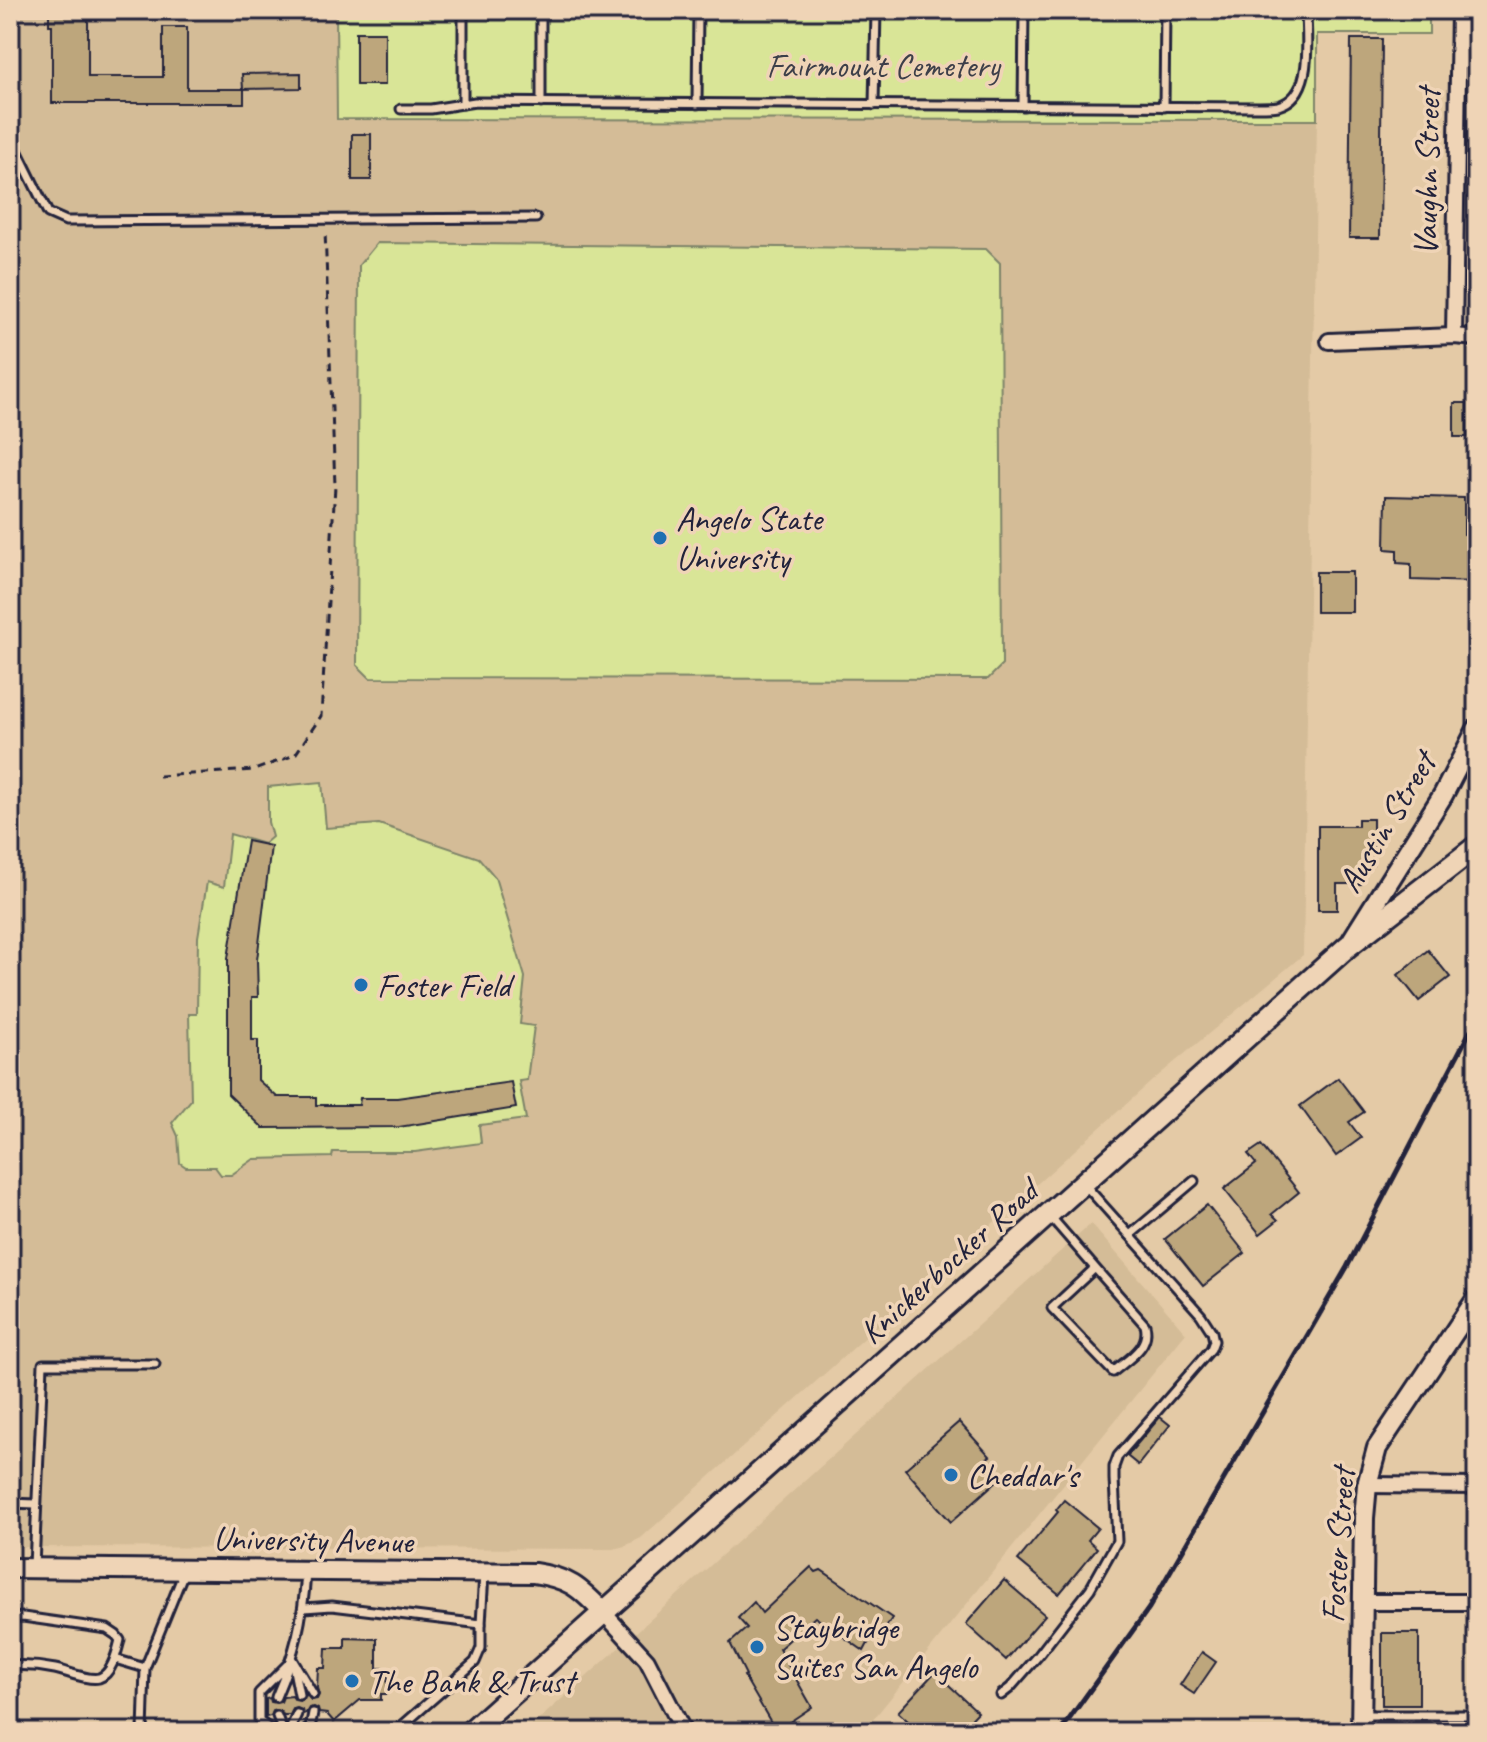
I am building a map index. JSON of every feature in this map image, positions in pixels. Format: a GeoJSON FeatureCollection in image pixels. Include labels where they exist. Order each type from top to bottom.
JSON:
{"type":"FeatureCollection","features":[{"type":"Feature","properties":{"kind":"main road","name":"Knickerbocker Road"},"geometry":{"type":"LineString","coordinates":[[470,1732],[1347,947],[1477,846]]}},
{"type":"Feature","properties":{"kind":"street","name":"Vaughn Street"},"geometry":{"type":"LineString","coordinates":[[1454,336],[1459,10]]}},
{"type":"Feature","properties":{"kind":"street"},"geometry":{"type":"LineString","coordinates":[[1329,341],[1454,336],[1477,338]]}},
{"type":"Feature","properties":{"kind":"street","name":"Austin Street"},"geometry":{"type":"LineString","coordinates":[[1347,947],[1443,795],[1477,729]]}},
{"type":"Feature","properties":{"kind":"street","name":"Foster Street"},"geometry":{"type":"LineString","coordinates":[[1361,1723],[1364,1518],[1367,1485],[1377,1448],[1477,1298]]}},
{"type":"Feature","properties":{"kind":"street"},"geometry":{"type":"LineString","coordinates":[[1367,1485],[1477,1486]]}},
{"type":"Feature","properties":{"kind":"street","name":"University Avenue"},"geometry":{"type":"LineString","coordinates":[[10,1568],[534,1573],[555,1576],[580,1589],[603,1612]]}},
{"type":"Feature","properties":{"kind":"street"},"geometry":{"type":"LineString","coordinates":[[1362,1602],[1477,1602]]}},
{"type":"Feature","properties":{"kind":"street"},"geometry":{"type":"LineString","coordinates":[[603,1612],[647,1660],[684,1732]]}},
{"type":"Feature","properties":{"kind":"lane"},"geometry":{"type":"LineString","coordinates":[[463,10],[463,104]]}},
{"type":"Feature","properties":{"kind":"lane"},"geometry":{"type":"LineString","coordinates":[[541,10],[541,103]]}},
{"type":"Feature","properties":{"kind":"lane"},"geometry":{"type":"LineString","coordinates":[[697,104],[698,10]]}},
{"type":"Feature","properties":{"kind":"lane"},"geometry":{"type":"LineString","coordinates":[[874,105],[876,10]]}},
{"type":"Feature","properties":{"kind":"lane"},"geometry":{"type":"LineString","coordinates":[[1023,106],[1024,10]]}},
{"type":"Feature","properties":{"kind":"lane"},"geometry":{"type":"LineString","coordinates":[[1164,107],[1165,10]]}},
{"type":"Feature","properties":{"kind":"lane"},"geometry":{"type":"LineString","coordinates":[[401,109],[431,109],[475,102],[1279,106],[1298,92],[1305,73],[1306,10]]}},
{"type":"Feature","properties":{"kind":"lane"},"geometry":{"type":"LineString","coordinates":[[10,136],[48,213],[66,221],[536,218]]}},
{"type":"Feature","properties":{"kind":"lane"},"geometry":{"type":"LineString","coordinates":[[1130,1235],[1194,1181]]}},
{"type":"Feature","properties":{"kind":"lane"},"geometry":{"type":"LineString","coordinates":[[1001,1695],[1038,1656],[1090,1589],[1117,1541],[1114,1467],[1118,1456],[1192,1373],[1214,1341],[1201,1315],[1084,1183]]}},
{"type":"Feature","properties":{"kind":"lane"},"geometry":{"type":"LineString","coordinates":[[1049,1214],[1145,1325],[1148,1334],[1145,1344],[1113,1372],[1052,1308],[1095,1268]]}},
{"type":"Feature","properties":{"kind":"lane"},"geometry":{"type":"LineString","coordinates":[[34,1568],[43,1364],[155,1364]]}},
{"type":"Feature","properties":{"kind":"lane"},"geometry":{"type":"LineString","coordinates":[[10,1503],[36,1504]]}},
{"type":"Feature","properties":{"kind":"lane"},"geometry":{"type":"LineString","coordinates":[[143,1732],[145,1668],[185,1570]]}},
{"type":"Feature","properties":{"kind":"lane"},"geometry":{"type":"LineString","coordinates":[[276,1697],[292,1659],[304,1608],[306,1571]]}},
{"type":"Feature","properties":{"kind":"lane"},"geometry":{"type":"LineString","coordinates":[[395,1732],[475,1662],[481,1648],[484,1573]]}},
{"type":"Feature","properties":{"kind":"lane"},"geometry":{"type":"LineString","coordinates":[[304,1608],[332,1606],[481,1624]]}},
{"type":"Feature","properties":{"kind":"lane"},"geometry":{"type":"LineString","coordinates":[[10,1618],[23,1617],[107,1629],[120,1640],[115,1659],[99,1678],[55,1669],[10,1666]]}},
{"type":"Feature","properties":{"kind":"lane"},"geometry":{"type":"LineString","coordinates":[[115,1659],[145,1668]]}},
{"type":"Feature","properties":{"kind":"lane"},"geometry":{"type":"LineString","coordinates":[[292,1659],[313,1694]]}},
{"type":"Feature","properties":{"kind":"lane"},"geometry":{"type":"LineString","coordinates":[[292,1659],[299,1695]]}},
{"type":"Feature","properties":{"kind":"lane"},"geometry":{"type":"LineString","coordinates":[[274,1732],[259,1721],[259,1693],[292,1659]]}},
{"type":"Feature","properties":{"kind":"lane"},"geometry":{"type":"LineString","coordinates":[[303,1732],[310,1728],[313,1713]]}},
{"type":"Feature","properties":{"kind":"lane"},"geometry":{"type":"LineString","coordinates":[[289,1732],[297,1714]]}},
{"type":"Feature","properties":{"kind":"lane"},"geometry":{"type":"LineString","coordinates":[[1361,1723],[1477,1715]]}},
{"type":"Feature","properties":{"kind":"lane"},"geometry":{"type":"LineString","coordinates":[[277,1716],[283,1732]]}},
{"type":"Feature","properties":{"kind":"path"},"geometry":{"type":"LineString","coordinates":[[159,776],[254,770],[295,755],[321,716],[335,486],[325,220]]}},
{"type":"Feature","properties":{"kind":"shaded area","name":"Angelo State University"},"geometry":{"type":"Polygon","coordinates":[[[10,10],[336,10],[337,119],[1317,120],[1303,955],[1152,1081],[641,1538],[625,1546],[613,1549],[10,1547],[10,10]]]}},
{"type":"Feature","properties":{"kind":"shaded area"},"geometry":{"type":"Polygon","coordinates":[[[1091,1224],[1186,1333],[863,1732],[525,1732],[1091,1224]]]}},
{"type":"Feature","properties":{"kind":"green space","name":"Fairmount Cemetery"},"geometry":{"type":"Polygon","coordinates":[[[336,10],[1429,10],[1429,34],[1317,34],[1317,120],[337,119],[336,10]]]}},
{"type":"Feature","properties":{"kind":"green space"},"geometry":{"type":"Polygon","coordinates":[[[377,243],[986,249],[1000,263],[1002,665],[988,679],[370,678],[357,665],[359,265],[377,243]]]}},
{"type":"Feature","properties":{"kind":"green space","name":"Foster Field"},"geometry":{"type":"Polygon","coordinates":[[[322,782],[326,828],[379,824],[479,858],[495,877],[525,977],[520,1024],[534,1026],[527,1080],[519,1081],[526,1119],[479,1125],[481,1143],[415,1152],[333,1152],[332,1157],[254,1159],[231,1175],[221,1175],[215,1167],[186,1167],[180,1163],[178,1136],[172,1123],[191,1100],[189,1014],[197,1014],[198,937],[207,882],[224,887],[230,834],[264,844],[272,837],[268,822],[268,787],[322,782]]]}},
{"type":"Feature","properties":{"kind":"building"},"geometry":{"type":"Polygon","coordinates":[[[49,10],[88,10],[88,77],[163,77],[163,27],[187,27],[187,89],[244,89],[244,103],[52,103],[52,25],[49,25],[49,10]]]}},
{"type":"Feature","properties":{"kind":"building"},"geometry":{"type":"Polygon","coordinates":[[[356,32],[385,32],[385,85],[356,85],[356,32]]]}},
{"type":"Feature","properties":{"kind":"building"},"geometry":{"type":"Polygon","coordinates":[[[1351,39],[1382,39],[1380,238],[1349,238],[1351,39]]]}},
{"type":"Feature","properties":{"kind":"building"},"geometry":{"type":"Polygon","coordinates":[[[301,73],[301,88],[243,89],[242,74],[301,73]]]}},
{"type":"Feature","properties":{"kind":"building"},"geometry":{"type":"Polygon","coordinates":[[[352,134],[371,134],[371,180],[352,180],[352,134]]]}},
{"type":"Feature","properties":{"kind":"building"},"geometry":{"type":"Polygon","coordinates":[[[1454,403],[1467,403],[1467,437],[1454,437],[1454,403]]]}},
{"type":"Feature","properties":{"kind":"building"},"geometry":{"type":"Polygon","coordinates":[[[1386,496],[1464,498],[1464,534],[1477,535],[1477,582],[1411,580],[1411,564],[1397,563],[1397,550],[1385,549],[1386,496]]]}},
{"type":"Feature","properties":{"kind":"building"},"geometry":{"type":"Polygon","coordinates":[[[1316,572],[1352,572],[1352,612],[1316,612],[1316,572]]]}},
{"type":"Feature","properties":{"kind":"building"},"geometry":{"type":"Polygon","coordinates":[[[1358,819],[1373,819],[1373,865],[1361,865],[1361,884],[1337,884],[1337,910],[1318,910],[1318,826],[1358,826],[1358,819]]]}},
{"type":"Feature","properties":{"kind":"building"},"geometry":{"type":"Polygon","coordinates":[[[247,841],[271,846],[257,960],[258,997],[252,997],[252,1040],[258,1040],[258,1080],[277,1097],[316,1097],[316,1105],[359,1105],[360,1098],[397,1098],[511,1082],[516,1108],[399,1127],[263,1128],[228,1094],[228,958],[247,841]]]}},
{"type":"Feature","properties":{"kind":"building"},"geometry":{"type":"Polygon","coordinates":[[[1428,950],[1450,977],[1419,1001],[1398,975],[1428,950]]]}},
{"type":"Feature","properties":{"kind":"building"},"geometry":{"type":"Polygon","coordinates":[[[1338,1078],[1364,1112],[1349,1122],[1361,1138],[1336,1156],[1300,1106],[1338,1078]]]}},
{"type":"Feature","properties":{"kind":"building"},"geometry":{"type":"Polygon","coordinates":[[[1261,1145],[1299,1192],[1272,1214],[1278,1220],[1260,1234],[1224,1189],[1256,1164],[1248,1154],[1261,1145]]]}},
{"type":"Feature","properties":{"kind":"building"},"geometry":{"type":"Polygon","coordinates":[[[1207,1205],[1245,1253],[1203,1286],[1165,1239],[1207,1205]]]}},
{"type":"Feature","properties":{"kind":"building"},"geometry":{"type":"Polygon","coordinates":[[[1160,1417],[1170,1425],[1138,1465],[1127,1456],[1160,1417]]]}},
{"type":"Feature","properties":{"kind":"building","name":"Cheddar's"},"geometry":{"type":"Polygon","coordinates":[[[959,1422],[990,1456],[982,1462],[998,1480],[951,1522],[905,1469],[959,1422]]]}},
{"type":"Feature","properties":{"kind":"building"},"geometry":{"type":"Polygon","coordinates":[[[1064,1500],[1098,1528],[1088,1540],[1097,1548],[1059,1594],[1018,1560],[1058,1512],[1056,1510],[1064,1500]]]}},
{"type":"Feature","properties":{"kind":"building","name":"Staybridge Suites San Angelo"},"geometry":{"type":"Polygon","coordinates":[[[811,1567],[816,1572],[821,1570],[892,1618],[880,1636],[874,1632],[864,1651],[815,1617],[779,1649],[812,1707],[776,1731],[744,1676],[730,1643],[747,1628],[738,1618],[754,1602],[762,1613],[811,1567]]]}},
{"type":"Feature","properties":{"kind":"building"},"geometry":{"type":"Polygon","coordinates":[[[1004,1580],[1045,1615],[1006,1660],[966,1624],[1004,1580]]]}},
{"type":"Feature","properties":{"kind":"building"},"geometry":{"type":"Polygon","coordinates":[[[1382,1633],[1419,1633],[1419,1705],[1382,1705],[1382,1633]]]}},
{"type":"Feature","properties":{"kind":"building","name":"The Bank & Trust"},"geometry":{"type":"Polygon","coordinates":[[[345,1638],[377,1639],[377,1668],[388,1669],[387,1694],[381,1694],[381,1700],[360,1700],[334,1722],[314,1707],[303,1714],[297,1708],[290,1715],[277,1710],[266,1717],[266,1699],[270,1698],[271,1702],[276,1703],[281,1702],[283,1697],[292,1696],[300,1701],[306,1694],[311,1700],[317,1699],[318,1668],[325,1668],[326,1648],[345,1648],[345,1638]]]}},
{"type":"Feature","properties":{"kind":"building"},"geometry":{"type":"Polygon","coordinates":[[[1202,1652],[1216,1662],[1194,1694],[1180,1685],[1202,1652]]]}},
{"type":"Feature","properties":{"kind":"building"},"geometry":{"type":"Polygon","coordinates":[[[935,1672],[978,1712],[959,1732],[920,1732],[898,1712],[935,1672]]]}},
{"type":"Feature","properties":{"kind":"railway"},"geometry":{"type":"LineString","coordinates":[[1060,1732],[1149,1608],[1347,1267],[1477,1018]]}},
{"type":"Feature","properties":{"kind":"place","name":"Angelo State University"},"geometry":{"type":"Point","coordinates":[660,538]}},
{"type":"Feature","properties":{"kind":"place","name":"Foster Field"},"geometry":{"type":"Point","coordinates":[361,985]}},
{"type":"Feature","properties":{"kind":"place","name":"Cheddar's"},"geometry":{"type":"Point","coordinates":[951,1475]}},
{"type":"Feature","properties":{"kind":"place","name":"Staybridge Suites San Angelo"},"geometry":{"type":"Point","coordinates":[757,1647]}},
{"type":"Feature","properties":{"kind":"place","name":"The Bank & Trust"},"geometry":{"type":"Point","coordinates":[352,1681]}}]}
